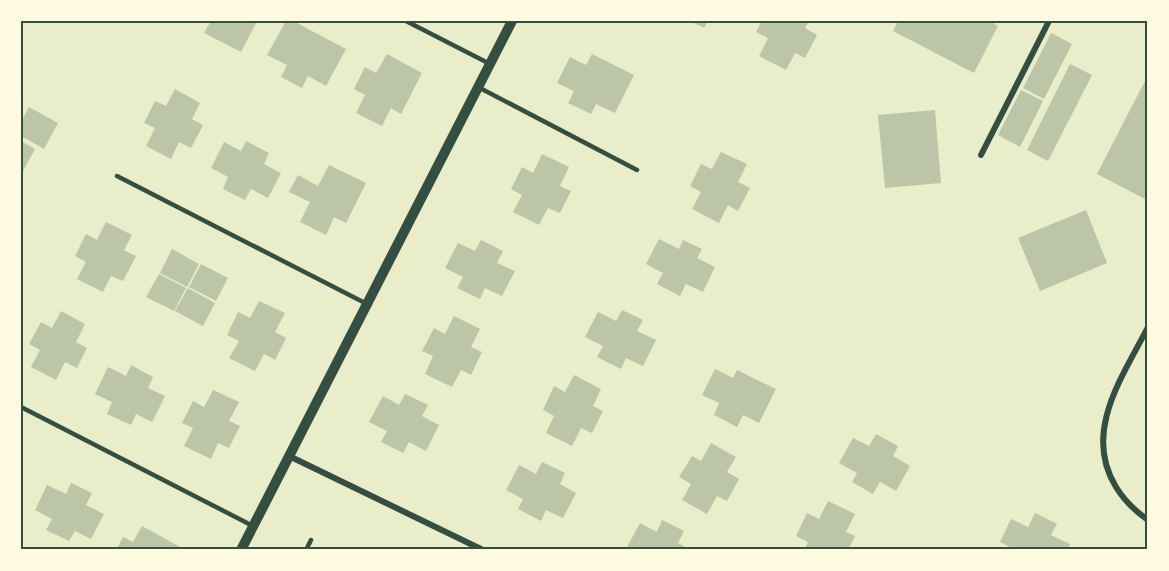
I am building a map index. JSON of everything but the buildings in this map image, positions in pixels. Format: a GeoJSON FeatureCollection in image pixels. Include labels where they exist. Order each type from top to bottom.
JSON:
{"type":"FeatureCollection","features":[{"type":"Feature","properties":{"kind":"street"},"geometry":{"type":"LineString","coordinates":[[241,550],[512,21]]}},
{"type":"Feature","properties":{"kind":"street"},"geometry":{"type":"LineString","coordinates":[[981,155],[1048,21]]}},
{"type":"Feature","properties":{"kind":"street"},"geometry":{"type":"LineString","coordinates":[[1148,327],[1111,400],[1104,424],[1102,450],[1108,475],[1122,497],[1148,520]]}},
{"type":"Feature","properties":{"kind":"street"},"geometry":{"type":"LineString","coordinates":[[289,456],[483,550]]}},
{"type":"Feature","properties":{"kind":"lane"},"geometry":{"type":"LineString","coordinates":[[406,21],[490,64]]}},
{"type":"Feature","properties":{"kind":"lane"},"geometry":{"type":"LineString","coordinates":[[478,87],[637,170]]}},
{"type":"Feature","properties":{"kind":"lane"},"geometry":{"type":"LineString","coordinates":[[117,176],[367,304]]}},
{"type":"Feature","properties":{"kind":"lane"},"geometry":{"type":"LineString","coordinates":[[21,407],[253,526]]}},
{"type":"Feature","properties":{"kind":"lane"},"geometry":{"type":"LineString","coordinates":[[306,550],[311,540]]}}]}
